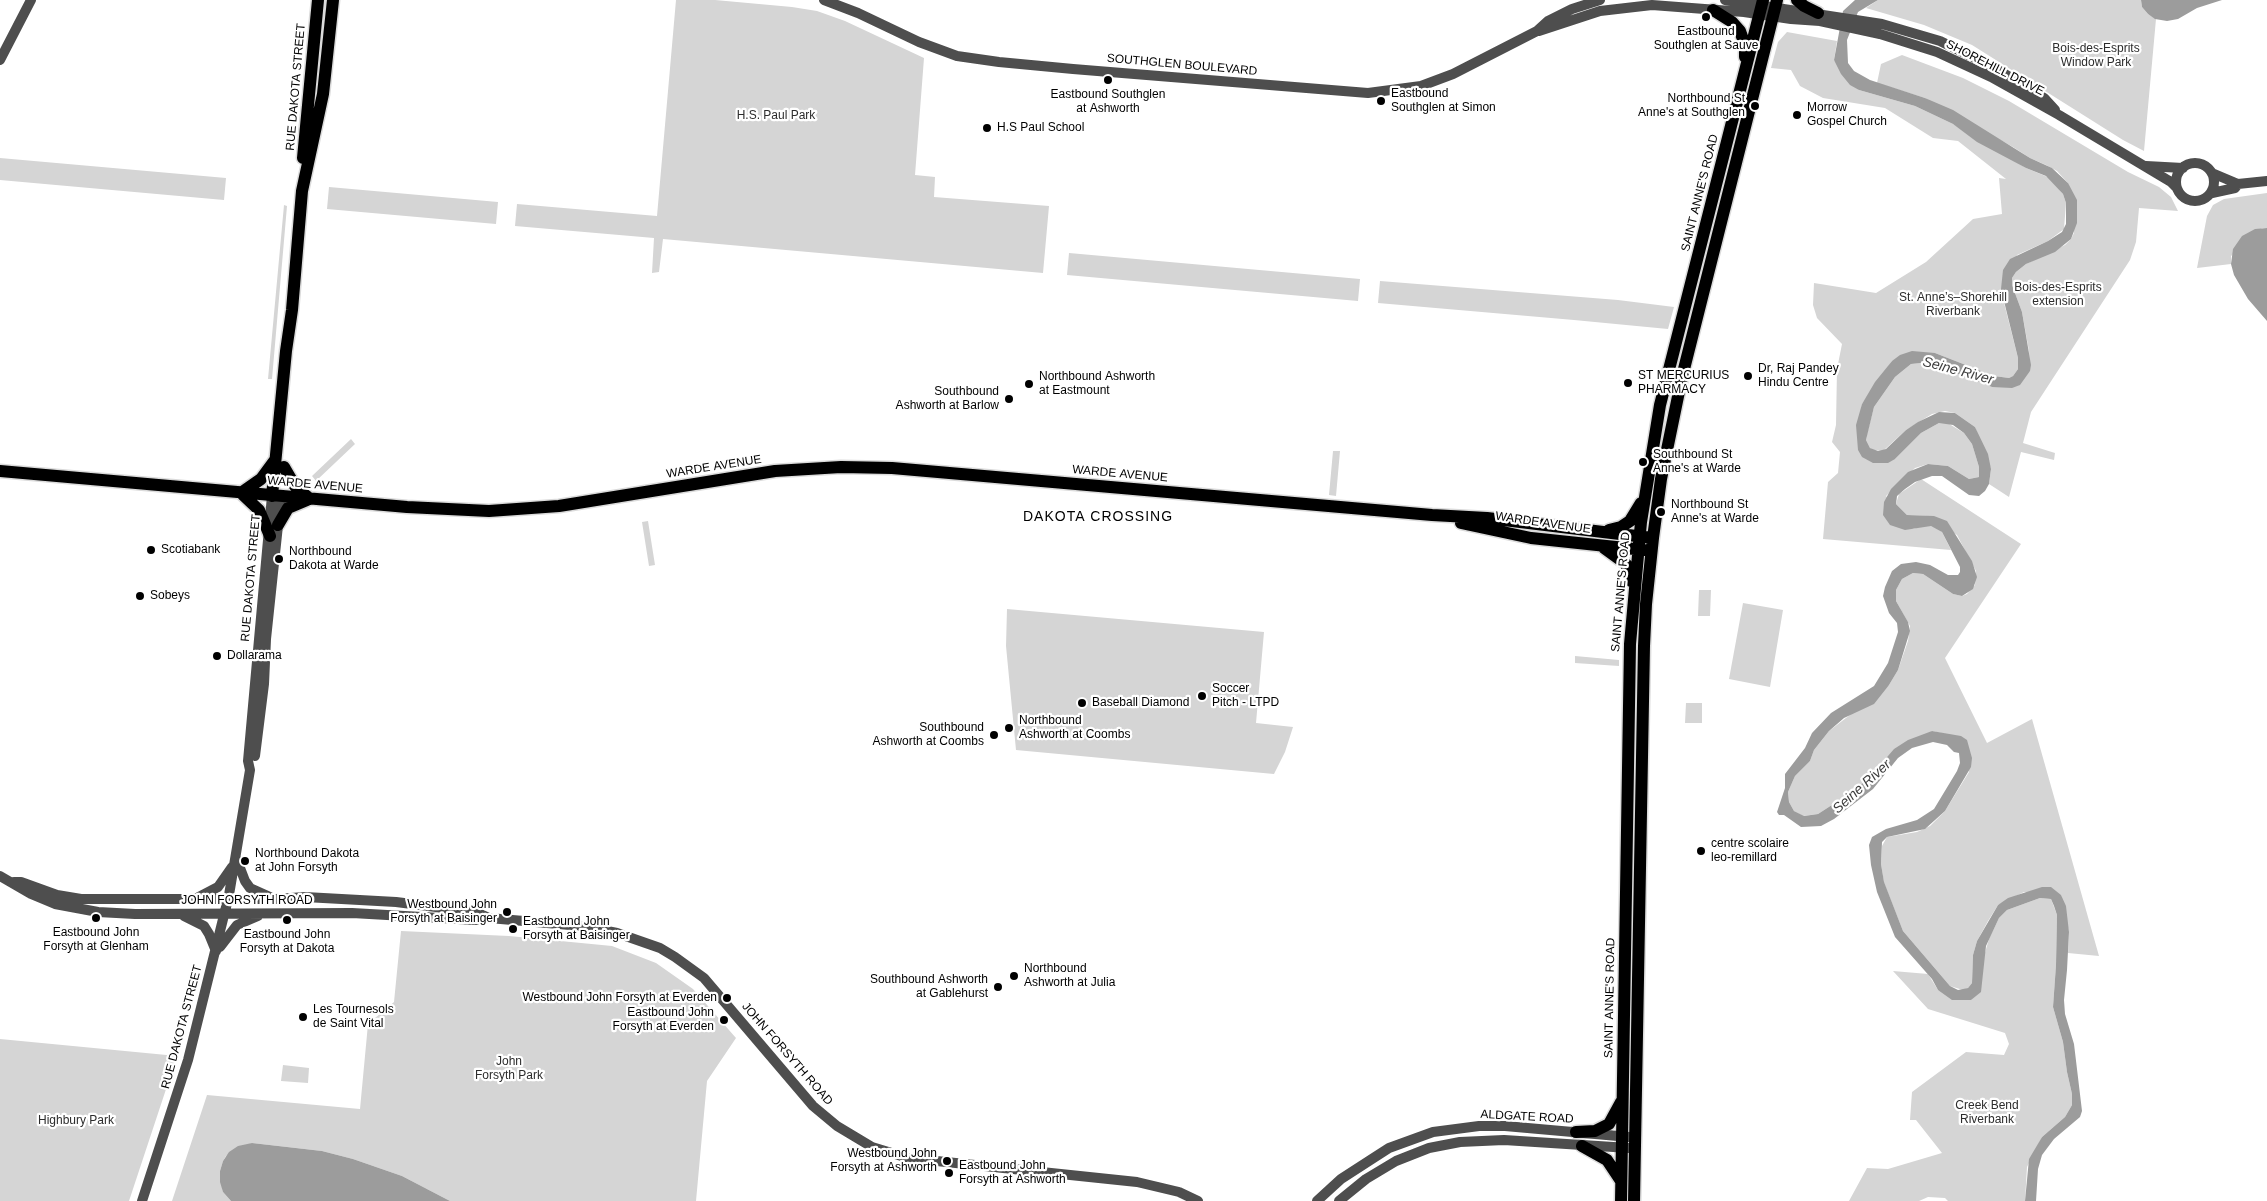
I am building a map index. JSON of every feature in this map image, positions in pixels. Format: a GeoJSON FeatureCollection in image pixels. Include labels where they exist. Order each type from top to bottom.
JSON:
{"type":"FeatureCollection","features":[{"type":"Feature","properties":{"kind":"main road","name":"RUE DAKOTA STREET"},"geometry":{"type":"LineString","coordinates":[[277,496],[290,395],[291,321],[304,176],[304,136],[318,0]]}},
{"type":"Feature","properties":{"kind":"main road","name":"RUE DAKOTA STREET"},"geometry":{"type":"LineString","coordinates":[[304,176],[321,102],[333,0]]}},
{"type":"Feature","properties":{"kind":"main road"},"geometry":{"type":"LineString","coordinates":[[1797,0],[1820,16]]}},
{"type":"Feature","properties":{"kind":"main road","name":"SAINT ANNE'S ROAD"},"geometry":{"type":"LineString","coordinates":[[1620,1201],[1630,644],[1639,536],[1660,405],[1761,7]]}},
{"type":"Feature","properties":{"kind":"main road","name":"SAINT ANNE'S ROAD"},"geometry":{"type":"LineString","coordinates":[[1634,1201],[1644,646],[1653,538],[1660,480],[1682,378],[1775,8]]}},
{"type":"Feature","properties":{"kind":"main road"},"geometry":{"type":"LineString","coordinates":[[1713,10],[1732,22],[1740,31],[1745,46],[1746,70]]}},
{"type":"Feature","properties":{"kind":"main road"},"geometry":{"type":"LineString","coordinates":[[270,536],[259,510],[241,493],[280,463],[295,486],[310,499],[288,508],[278,525]]}},
{"type":"Feature","properties":{"kind":"main road","name":"WARDE AVENUE"},"geometry":{"type":"LineString","coordinates":[[0,471],[407,508],[489,511],[559,506],[775,471],[865,467],[921,470],[1432,516],[1487,518],[1653,538]]}},
{"type":"Feature","properties":{"kind":"main road"},"geometry":{"type":"LineString","coordinates":[[1594,531],[1613,530],[1630,521],[1645,494]]}},
{"type":"Feature","properties":{"kind":"main road","name":"WARDE AVENUE"},"geometry":{"type":"LineString","coordinates":[[1432,516],[1532,538],[1652,552]]}},
{"type":"Feature","properties":{"kind":"main road"},"geometry":{"type":"LineString","coordinates":[[1600,545],[1618,556],[1626,564],[1631,580],[1634,603]]}},
{"type":"Feature","properties":{"kind":"main road"},"geometry":{"type":"LineString","coordinates":[[1576,1132],[1595,1130],[1609,1124],[1623,1100]]}},
{"type":"Feature","properties":{"kind":"main road"},"geometry":{"type":"LineString","coordinates":[[1582,1146],[1607,1160],[1621,1181]]}},
{"type":"Feature","properties":{"kind":"street"},"geometry":{"type":"LineString","coordinates":[[0,60],[31,0]]}},
{"type":"Feature","properties":{"kind":"street","name":"SOUTHGLEN BOULEVARD"},"geometry":{"type":"LineString","coordinates":[[824,0],[858,13],[919,42],[957,56],[999,62],[1368,93],[1404,90],[1437,81],[1537,31],[1546,30],[1575,18],[1600,11],[1630,6],[1652,5],[1713,10],[1761,7]]}},
{"type":"Feature","properties":{"kind":"street","name":"SOUTHGLEN BOULEVARD"},"geometry":{"type":"LineString","coordinates":[[1537,31],[1543,24],[1572,9],[1600,0]]}},
{"type":"Feature","properties":{"kind":"street","name":"SOUTHGLEN BOULEVARD"},"geometry":{"type":"LineString","coordinates":[[1725,0],[1775,8]]}},
{"type":"Feature","properties":{"kind":"street","name":"SHOREHILL DRIVE"},"geometry":{"type":"LineString","coordinates":[[1775,8],[1940,41],[1995,68],[2044,98],[2059,115],[2171,182],[2177,188]]}},
{"type":"Feature","properties":{"kind":"street"},"geometry":{"type":"LineString","coordinates":[[2238,184],[2235,188],[2218,190],[2204,200],[2192,202],[2181,196],[2177,188],[2177,177],[2182,168],[2188,164],[2200,164],[2212,173],[2238,184],[2267,181]]}},
{"type":"Feature","properties":{"kind":"street","name":"SHOREHILL DRIVE"},"geometry":{"type":"LineString","coordinates":[[2143,165],[2182,168]]}},
{"type":"Feature","properties":{"kind":"street"},"geometry":{"type":"LineString","coordinates":[[2212,173],[2215,184],[2212,193]]}},
{"type":"Feature","properties":{"kind":"street","name":"RUE DAKOTA STREET"},"geometry":{"type":"LineString","coordinates":[[142,1201],[188,1060],[216,952],[236,857],[250,770],[255,760],[278,525],[277,496]]}},
{"type":"Feature","properties":{"kind":"street","name":"RUE DAKOTA STREET"},"geometry":{"type":"LineString","coordinates":[[250,770],[248,761],[270,536],[277,496]]}},
{"type":"Feature","properties":{"kind":"street"},"geometry":{"type":"LineString","coordinates":[[236,857],[241,873],[250,888],[276,899]]}},
{"type":"Feature","properties":{"kind":"street"},"geometry":{"type":"LineString","coordinates":[[193,900],[218,887],[227,876],[236,857]]}},
{"type":"Feature","properties":{"kind":"street","name":"JOHN FORSYTH ROAD"},"geometry":{"type":"LineString","coordinates":[[0,876],[31,894],[72,908],[114,913],[352,913],[475,920],[489,918],[582,926],[618,933],[644,941],[675,957],[711,986],[824,1116],[854,1137],[872,1146],[908,1158],[1137,1182],[1179,1192],[1198,1201]]}},
{"type":"Feature","properties":{"kind":"street","name":"JOHN FORSYTH ROAD"},"geometry":{"type":"LineString","coordinates":[[12,882],[21,882],[57,895],[82,899],[193,900],[305,897],[396,902],[476,912],[489,918]]}},
{"type":"Feature","properties":{"kind":"street"},"geometry":{"type":"LineString","coordinates":[[216,952],[237,925],[264,913]]}},
{"type":"Feature","properties":{"kind":"street"},"geometry":{"type":"LineString","coordinates":[[176,914],[204,926],[210,934],[216,952]]}},
{"type":"Feature","properties":{"kind":"street","name":"ALDGATE ROAD"},"geometry":{"type":"LineString","coordinates":[[1317,1201],[1330,1187],[1357,1167],[1389,1148],[1426,1134],[1479,1126],[1576,1132],[1622,1142],[1636,1143]]}},
{"type":"Feature","properties":{"kind":"street","name":"ALDGATE ROAD"},"geometry":{"type":"LineString","coordinates":[[1338,1201],[1353,1188],[1381,1170],[1429,1148],[1478,1140],[1582,1146],[1622,1142]]}},
{"type":"Feature","properties":{"kind":"green space","name":"H.S. Paul Park"},"geometry":{"type":"Polygon","coordinates":[[[676,0],[715,0],[817,11],[845,21],[924,58],[915,175],[935,177],[934,197],[1049,206],[1043,273],[663,239],[659,272],[652,273],[654,238],[515,226],[517,204],[657,216],[676,0]]]}},
{"type":"Feature","properties":{"kind":"green space","name":"Bois-des-Esprits Window Park"},"geometry":{"type":"Polygon","coordinates":[[[1878,0],[2141,0],[2142,7],[2156,19],[2144,151],[2123,140],[1972,45],[1924,25],[1866,8],[1878,0]]]}},
{"type":"Feature","properties":{"kind":"green space","name":"St. Anne’s–Shorehill Riverbank"},"geometry":{"type":"Polygon","coordinates":[[[1787,32],[1837,41],[1834,60],[1859,90],[1915,106],[1953,124],[2026,168],[2050,178],[2063,194],[2066,203],[2064,229],[2048,241],[2017,255],[2004,303],[2018,358],[2018,369],[2013,376],[2009,378],[1994,376],[1935,353],[1892,361],[1862,404],[1858,450],[1895,459],[1921,433],[1939,423],[1946,422],[1964,433],[1972,444],[1979,467],[1979,477],[1969,479],[1948,466],[1928,464],[1915,468],[1886,496],[1913,529],[1926,525],[1936,527],[1942,532],[1951,550],[1823,539],[1828,482],[1838,473],[1840,452],[1832,442],[1836,425],[1837,369],[1842,344],[1817,318],[1813,305],[1814,283],[1876,293],[1926,262],[1973,219],[2002,214],[1999,178],[2006,179],[1958,141],[1933,138],[1885,108],[1823,98],[1800,86],[1791,70],[1771,68],[1778,42],[1787,32]]]}},
{"type":"Feature","properties":{"kind":"green space","name":"Bois-des-Esprits extension"},"geometry":{"type":"Polygon","coordinates":[[[1902,55],[1963,78],[2009,101],[2128,172],[2159,187],[2171,197],[2178,211],[2139,208],[2136,242],[2130,260],[2031,412],[2023,443],[2055,453],[2054,460],[2021,452],[2009,497],[1989,484],[1991,469],[1975,427],[1955,413],[1945,411],[1932,414],[1906,430],[1883,451],[1870,448],[1866,440],[1867,434],[1874,407],[1895,377],[1911,364],[1921,363],[1943,368],[1992,387],[2030,371],[2029,351],[2022,312],[2012,285],[2012,278],[2026,264],[2065,245],[2071,239],[2074,233],[2068,183],[2057,171],[2030,158],[1925,98],[1877,83],[1881,64],[1902,55]]]}},
{"type":"Feature","properties":{"kind":"green space"},"geometry":{"type":"Polygon","coordinates":[[[0,158],[226,178],[224,200],[0,180],[0,158]]]}},
{"type":"Feature","properties":{"kind":"green space"},"geometry":{"type":"Polygon","coordinates":[[[329,187],[498,202],[496,224],[327,209],[329,187]]]}},
{"type":"Feature","properties":{"kind":"green space"},"geometry":{"type":"Polygon","coordinates":[[[2267,193],[2267,228],[2262,228],[2231,256],[2231,264],[2197,268],[2207,216],[2213,205],[2224,199],[2267,193]]]}},
{"type":"Feature","properties":{"kind":"green space"},"geometry":{"type":"Polygon","coordinates":[[[284,205],[287,206],[272,379],[268,379],[284,205]]]}},
{"type":"Feature","properties":{"kind":"green space"},"geometry":{"type":"Polygon","coordinates":[[[1069,253],[1360,279],[1358,301],[1067,275],[1069,253]]]}},
{"type":"Feature","properties":{"kind":"green space"},"geometry":{"type":"Polygon","coordinates":[[[1380,281],[1618,300],[1674,307],[1668,329],[1378,303],[1380,281]]]}},
{"type":"Feature","properties":{"kind":"green space"},"geometry":{"type":"Polygon","coordinates":[[[351,439],[355,444],[316,481],[312,476],[351,439]]]}},
{"type":"Feature","properties":{"kind":"green space"},"geometry":{"type":"Polygon","coordinates":[[[1333,451],[1340,451],[1336,496],[1329,495],[1333,451]]]}},
{"type":"Feature","properties":{"kind":"green space"},"geometry":{"type":"Polygon","coordinates":[[[1921,479],[2021,544],[1945,658],[1987,743],[2032,719],[2099,956],[2068,953],[2069,932],[2061,895],[2024,892],[1998,905],[1988,921],[1977,941],[1973,955],[1972,983],[1963,990],[1950,986],[1903,931],[1884,883],[1881,864],[1882,846],[1887,837],[1917,832],[1930,826],[1945,811],[1969,772],[1955,736],[1932,731],[1852,792],[1818,814],[1803,816],[1794,811],[1789,802],[1788,792],[1795,776],[1810,761],[1814,750],[1829,731],[1889,685],[1898,670],[1908,641],[1910,626],[1896,601],[1896,590],[1902,579],[1913,573],[1923,574],[1953,594],[1962,596],[1967,594],[1975,585],[1976,571],[1957,535],[1929,516],[1907,515],[1896,504],[1899,494],[1921,479]]]}},
{"type":"Feature","properties":{"kind":"green space"},"geometry":{"type":"Polygon","coordinates":[[[648,521],[655,565],[649,566],[642,522],[648,521]]]}},
{"type":"Feature","properties":{"kind":"green space"},"geometry":{"type":"Polygon","coordinates":[[[1699,590],[1711,590],[1710,616],[1698,616],[1699,590]]]}},
{"type":"Feature","properties":{"kind":"green space"},"geometry":{"type":"Polygon","coordinates":[[[1743,603],[1783,610],[1770,687],[1729,679],[1743,603]]]}},
{"type":"Feature","properties":{"kind":"green space"},"geometry":{"type":"Polygon","coordinates":[[[1007,609],[1264,632],[1256,723],[1293,727],[1285,752],[1274,774],[1016,750],[1006,646],[1007,609]]]}},
{"type":"Feature","properties":{"kind":"green space"},"geometry":{"type":"Polygon","coordinates":[[[1575,656],[1619,660],[1619,666],[1575,663],[1575,656]]]}},
{"type":"Feature","properties":{"kind":"green space"},"geometry":{"type":"Polygon","coordinates":[[[1686,703],[1702,703],[1702,723],[1685,723],[1686,703]]]}},
{"type":"Feature","properties":{"kind":"green space","name":"Creek Bend Riverbank"},"geometry":{"type":"Polygon","coordinates":[[[2040,898],[2051,899],[2057,915],[2053,1007],[2063,1042],[2072,1094],[2072,1105],[2065,1117],[2042,1137],[2027,1167],[2025,1201],[1948,1201],[1945,1198],[1928,1197],[1919,1201],[1849,1201],[1867,1168],[1888,1169],[1942,1153],[1916,1120],[1910,1120],[1912,1092],[1966,1052],[2004,1055],[2009,1044],[2005,1033],[1928,1009],[1893,971],[1928,974],[1938,990],[1971,1000],[1989,939],[1999,918],[2007,910],[2040,898]]]}},
{"type":"Feature","properties":{"kind":"green space","name":"John Forsyth Park"},"geometry":{"type":"Polygon","coordinates":[[[401,931],[509,936],[612,946],[656,963],[693,989],[736,1038],[707,1081],[696,1201],[450,1201],[402,1176],[353,1159],[322,1151],[252,1143],[226,1156],[223,1161],[220,1171],[223,1192],[231,1201],[172,1201],[207,1095],[360,1109],[368,1024],[394,1002],[401,931]]]}},
{"type":"Feature","properties":{"kind":"green space","name":"Highbury Park"},"geometry":{"type":"Polygon","coordinates":[[[0,1039],[177,1056],[129,1201],[0,1201],[0,1039]]]}},
{"type":"Feature","properties":{"kind":"green space"},"geometry":{"type":"Polygon","coordinates":[[[283,1065],[309,1068],[308,1083],[281,1081],[283,1065]]]}},
{"type":"Feature","properties":{"kind":"water","name":"Seine River"},"geometry":{"type":"Polygon","coordinates":[[[1855,0],[1878,0],[1858,12],[1847,40],[1848,63],[1854,71],[1870,80],[1925,98],[1953,110],[2030,158],[2052,168],[2068,183],[2077,200],[2077,223],[2071,239],[2055,252],[2026,264],[2012,278],[2012,285],[2022,312],[2031,365],[2030,371],[2020,385],[2012,388],[1992,387],[1943,368],[1921,363],[1911,364],[1895,377],[1874,407],[1866,440],[1870,448],[1878,451],[1886,449],[1906,430],[1918,422],[1939,412],[1955,413],[1975,427],[1988,454],[1991,469],[1989,484],[1985,491],[1979,496],[1969,495],[1942,476],[1932,476],[1915,482],[1905,489],[1897,496],[1896,504],[1907,515],[1934,516],[1947,521],[1972,561],[1977,577],[1973,589],[1962,596],[1953,594],[1923,574],[1913,573],[1902,579],[1896,590],[1896,601],[1908,622],[1910,631],[1898,670],[1874,704],[1844,718],[1829,731],[1814,750],[1810,761],[1795,776],[1788,792],[1789,802],[1794,811],[1804,816],[1818,814],[1852,792],[1870,777],[1894,749],[1908,740],[1932,731],[1961,736],[1967,740],[1972,758],[1971,767],[1945,811],[1925,829],[1887,837],[1882,842],[1881,864],[1884,882],[1903,931],[1950,986],[1958,990],[1968,988],[1972,983],[1973,955],[1977,941],[1998,905],[2008,898],[2042,887],[2051,887],[2061,895],[2066,906],[2069,932],[2064,1000],[2065,1014],[2074,1044],[2082,1111],[2080,1117],[2054,1139],[2042,1155],[2038,1169],[2036,1201],[2025,1201],[2029,1159],[2042,1137],[2065,1117],[2072,1105],[2072,1094],[2063,1042],[2053,1007],[2057,915],[2051,899],[2040,898],[2007,910],[1999,918],[1986,946],[1981,992],[1971,1000],[1952,1000],[1938,990],[1932,979],[1895,937],[1877,892],[1871,865],[1869,845],[1872,837],[1886,829],[1917,820],[1934,809],[1957,771],[1960,763],[1959,753],[1954,752],[1947,745],[1933,742],[1912,748],[1898,758],[1873,789],[1834,819],[1821,826],[1801,827],[1777,812],[1785,788],[1785,774],[1805,748],[1812,733],[1831,713],[1874,686],[1888,663],[1898,632],[1897,623],[1889,613],[1883,596],[1892,571],[1901,564],[1916,562],[1930,565],[1948,575],[1958,575],[1960,572],[1960,567],[1942,532],[1931,526],[1905,530],[1890,525],[1883,515],[1884,502],[1891,489],[1908,472],[1928,464],[1948,466],[1969,479],[1979,477],[1979,467],[1972,444],[1964,433],[1953,425],[1939,423],[1921,433],[1895,459],[1888,463],[1873,463],[1862,457],[1858,450],[1856,425],[1862,404],[1875,382],[1892,361],[1900,355],[1912,351],[1935,353],[1994,376],[2009,378],[2013,376],[2018,369],[2018,358],[2001,289],[2003,270],[2010,259],[2048,241],[2062,232],[2066,224],[2066,203],[2063,194],[2046,176],[2026,168],[1977,142],[1953,124],[1915,106],[1859,90],[1850,85],[1841,74],[1834,60],[1843,11],[1855,0]]]}},
{"type":"Feature","properties":{"kind":"water"},"geometry":{"type":"Polygon","coordinates":[[[2141,0],[2222,0],[2197,8],[2178,19],[2167,21],[2155,19],[2148,14],[2142,7],[2141,0]]]}},
{"type":"Feature","properties":{"kind":"water"},"geometry":{"type":"Polygon","coordinates":[[[2267,228],[2267,321],[2248,299],[2234,275],[2231,264],[2233,249],[2242,236],[2255,229],[2267,228]]]}},
{"type":"Feature","properties":{"kind":"water"},"geometry":{"type":"Polygon","coordinates":[[[252,1143],[322,1151],[353,1159],[402,1176],[450,1201],[231,1201],[223,1192],[220,1182],[220,1171],[223,1161],[229,1152],[238,1146],[252,1143]]]}},
{"type":"Feature","properties":{"kind":"place","name":"Eastbound Southglen at Sauve"},"geometry":{"type":"Point","coordinates":[1706,17]}},
{"type":"Feature","properties":{"kind":"place","name":"Eastbound Southglen at Ashworth"},"geometry":{"type":"Point","coordinates":[1108,80]}},
{"type":"Feature","properties":{"kind":"place","name":"Eastbound Southglen at Simon"},"geometry":{"type":"Point","coordinates":[1381,101]}},
{"type":"Feature","properties":{"kind":"place","name":"Northbound St Anne's at Southglen"},"geometry":{"type":"Point","coordinates":[1755,106]}},
{"type":"Feature","properties":{"kind":"place","name":"Morrow Gospel Church"},"geometry":{"type":"Point","coordinates":[1797,115]}},
{"type":"Feature","properties":{"kind":"place","name":"H.S Paul School"},"geometry":{"type":"Point","coordinates":[987,128]}},
{"type":"Feature","properties":{"kind":"place","name":"Dr, Raj Pandey Hindu Centre"},"geometry":{"type":"Point","coordinates":[1748,376]}},
{"type":"Feature","properties":{"kind":"place","name":"ST MERCURIUS PHARMACY"},"geometry":{"type":"Point","coordinates":[1628,383]}},
{"type":"Feature","properties":{"kind":"place","name":"Northbound Ashworth at Eastmount"},"geometry":{"type":"Point","coordinates":[1029,384]}},
{"type":"Feature","properties":{"kind":"place","name":"Southbound Ashworth at Barlow"},"geometry":{"type":"Point","coordinates":[1009,399]}},
{"type":"Feature","properties":{"kind":"place","name":"Southbound St Anne's at Warde"},"geometry":{"type":"Point","coordinates":[1643,462]}},
{"type":"Feature","properties":{"kind":"place","name":"Northbound St Anne's at Warde"},"geometry":{"type":"Point","coordinates":[1661,512]}},
{"type":"Feature","properties":{"kind":"place","name":"Scotiabank"},"geometry":{"type":"Point","coordinates":[151,550]}},
{"type":"Feature","properties":{"kind":"place","name":"Northbound Dakota at Warde"},"geometry":{"type":"Point","coordinates":[279,559]}},
{"type":"Feature","properties":{"kind":"place","name":"Sobeys"},"geometry":{"type":"Point","coordinates":[140,596]}},
{"type":"Feature","properties":{"kind":"place","name":"Dollarama"},"geometry":{"type":"Point","coordinates":[217,656]}},
{"type":"Feature","properties":{"kind":"place","name":"Soccer Pitch - LTPD"},"geometry":{"type":"Point","coordinates":[1202,696]}},
{"type":"Feature","properties":{"kind":"place","name":"Baseball Diamond"},"geometry":{"type":"Point","coordinates":[1082,703]}},
{"type":"Feature","properties":{"kind":"place","name":"Northbound Ashworth at Coombs"},"geometry":{"type":"Point","coordinates":[1009,728]}},
{"type":"Feature","properties":{"kind":"place","name":"Southbound Ashworth at Coombs"},"geometry":{"type":"Point","coordinates":[994,735]}},
{"type":"Feature","properties":{"kind":"place","name":"centre scolaire leo-remillard"},"geometry":{"type":"Point","coordinates":[1701,851]}},
{"type":"Feature","properties":{"kind":"place","name":"Northbound Dakota at John Forsyth"},"geometry":{"type":"Point","coordinates":[245,861]}},
{"type":"Feature","properties":{"kind":"place","name":"Westbound John Forsyth at Baisinger"},"geometry":{"type":"Point","coordinates":[507,912]}},
{"type":"Feature","properties":{"kind":"place","name":"Eastbound John Forsyth at Glenham"},"geometry":{"type":"Point","coordinates":[96,918]}},
{"type":"Feature","properties":{"kind":"place","name":"Eastbound John Forsyth at Dakota"},"geometry":{"type":"Point","coordinates":[287,920]}},
{"type":"Feature","properties":{"kind":"place","name":"Eastbound John Forsyth at Baisinger"},"geometry":{"type":"Point","coordinates":[513,929]}},
{"type":"Feature","properties":{"kind":"place","name":"Northbound Ashworth at Julia"},"geometry":{"type":"Point","coordinates":[1014,976]}},
{"type":"Feature","properties":{"kind":"place","name":"Southbound Ashworth at Gablehurst"},"geometry":{"type":"Point","coordinates":[998,987]}},
{"type":"Feature","properties":{"kind":"place","name":"Westbound John Forsyth at Everden"},"geometry":{"type":"Point","coordinates":[727,998]}},
{"type":"Feature","properties":{"kind":"place","name":"Les Tournesols de Saint Vital"},"geometry":{"type":"Point","coordinates":[303,1017]}},
{"type":"Feature","properties":{"kind":"place","name":"Eastbound John Forsyth at Everden"},"geometry":{"type":"Point","coordinates":[724,1020]}},
{"type":"Feature","properties":{"kind":"place","name":"Westbound John Forsyth at Ashworth"},"geometry":{"type":"Point","coordinates":[947,1161]}},
{"type":"Feature","properties":{"kind":"place","name":"Eastbound John Forsyth at Ashworth"},"geometry":{"type":"Point","coordinates":[949,1173]}},
{"type":"Feature","properties":{"kind":"district","name":"DAKOTA CROSSING"},"geometry":{"type":"Point","coordinates":[1098,517]}}]}
